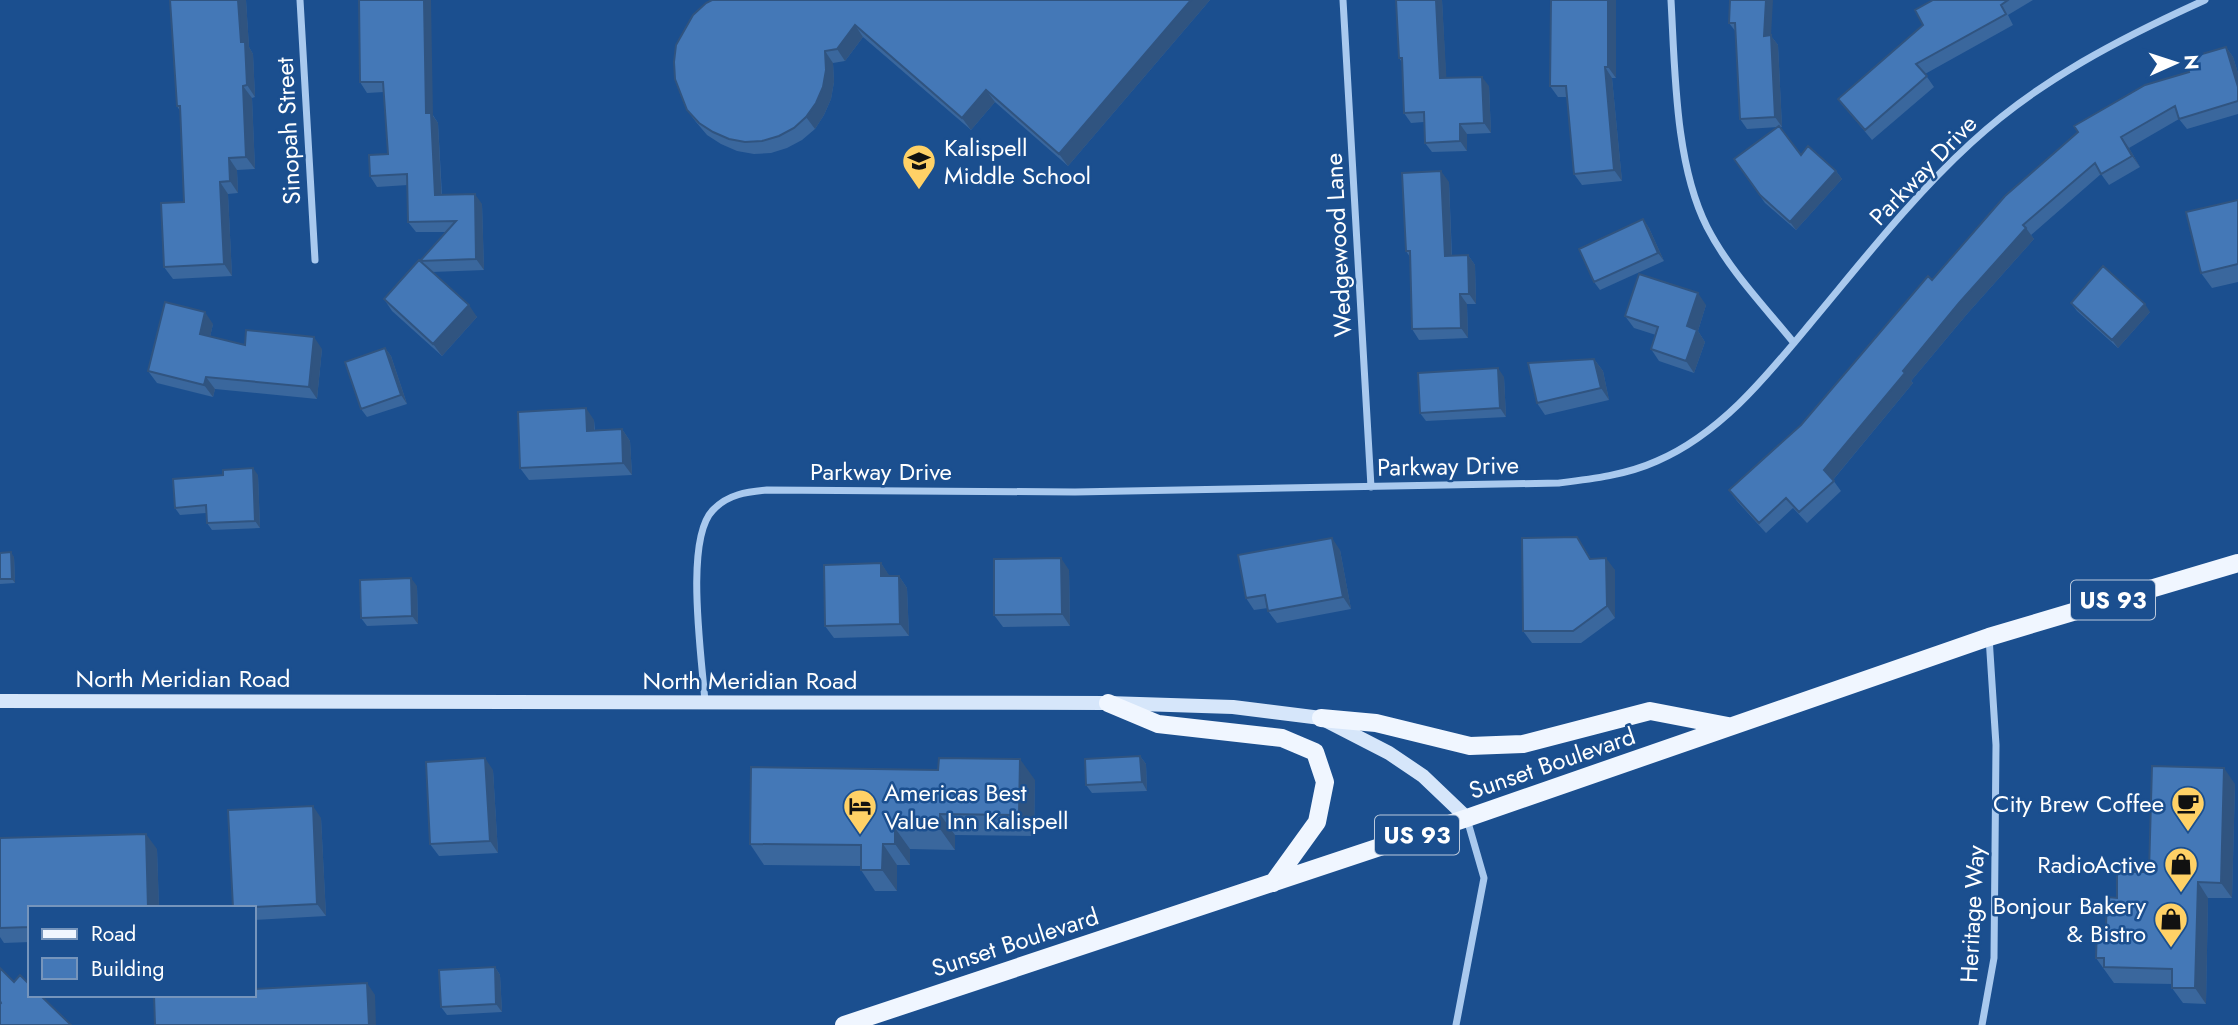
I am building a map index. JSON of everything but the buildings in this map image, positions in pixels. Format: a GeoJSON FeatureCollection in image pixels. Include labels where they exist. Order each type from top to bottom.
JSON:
{"type":"FeatureCollection","features":[{"type":"Feature","properties":{"kind":"main road","name":"Sunset Boulevard"},"geometry":{"type":"LineString","coordinates":[[844,1025],[1467,818],[1989,636],[2238,563]]}},
{"type":"Feature","properties":{"kind":"main road","name":"North Meridian Road"},"geometry":{"type":"LineString","coordinates":[[0,701],[1108,703],[1233,707],[1321,718],[1389,753],[1423,776],[1467,818]]}},
{"type":"Feature","properties":{"kind":"main road"},"geometry":{"type":"LineString","coordinates":[[1108,703],[1158,724],[1282,738],[1315,752],[1325,782],[1317,822],[1273,883]]}},
{"type":"Feature","properties":{"kind":"main road"},"geometry":{"type":"LineString","coordinates":[[1321,718],[1376,723],[1470,746],[1524,744],[1650,711],[1732,726]]}},
{"type":"Feature","properties":{"kind":"street","name":"Sinopah Street"},"geometry":{"type":"LineString","coordinates":[[300,0],[315,260]]}},
{"type":"Feature","properties":{"kind":"street","name":"Wedgewood Lane"},"geometry":{"type":"LineString","coordinates":[[1343,0],[1371,487]]}},
{"type":"Feature","properties":{"kind":"street"},"geometry":{"type":"LineString","coordinates":[[1671,0],[1683,147],[1688,174],[1706,225],[1733,268],[1794,343]]}},
{"type":"Feature","properties":{"kind":"street","name":"Parkway Drive"},"geometry":{"type":"LineString","coordinates":[[705,702],[696,573],[698,539],[711,511],[724,500],[740,493],[767,490],[1076,492],[1559,483],[1594,479],[1656,462],[1683,448],[1732,411],[1794,343],[1921,193],[1972,142],[2025,99],[2080,62],[2139,30],[2205,0]]}},
{"type":"Feature","properties":{"kind":"street","name":"Heritage Way"},"geometry":{"type":"LineString","coordinates":[[1982,1025],[1994,958],[1996,745],[1989,636]]}},
{"type":"Feature","properties":{"kind":"street"},"geometry":{"type":"LineString","coordinates":[[1456,1025],[1484,878],[1467,818]]}},
{"type":"Feature","properties":{"kind":"place","name":"Kalispell Middle School"},"geometry":{"type":"Point","coordinates":[919,191]}},
{"type":"Feature","properties":{"kind":"place","name":"City Brew Coffee"},"geometry":{"type":"Point","coordinates":[2188,833]}},
{"type":"Feature","properties":{"kind":"place","name":"Americas Best Value Inn Kalispell"},"geometry":{"type":"Point","coordinates":[860,836]}},
{"type":"Feature","properties":{"kind":"place","name":"RadioActive"},"geometry":{"type":"Point","coordinates":[2181,894]}},
{"type":"Feature","properties":{"kind":"place","name":"Bonjour Bakery & Bistro"},"geometry":{"type":"Point","coordinates":[2171,949]}}]}
